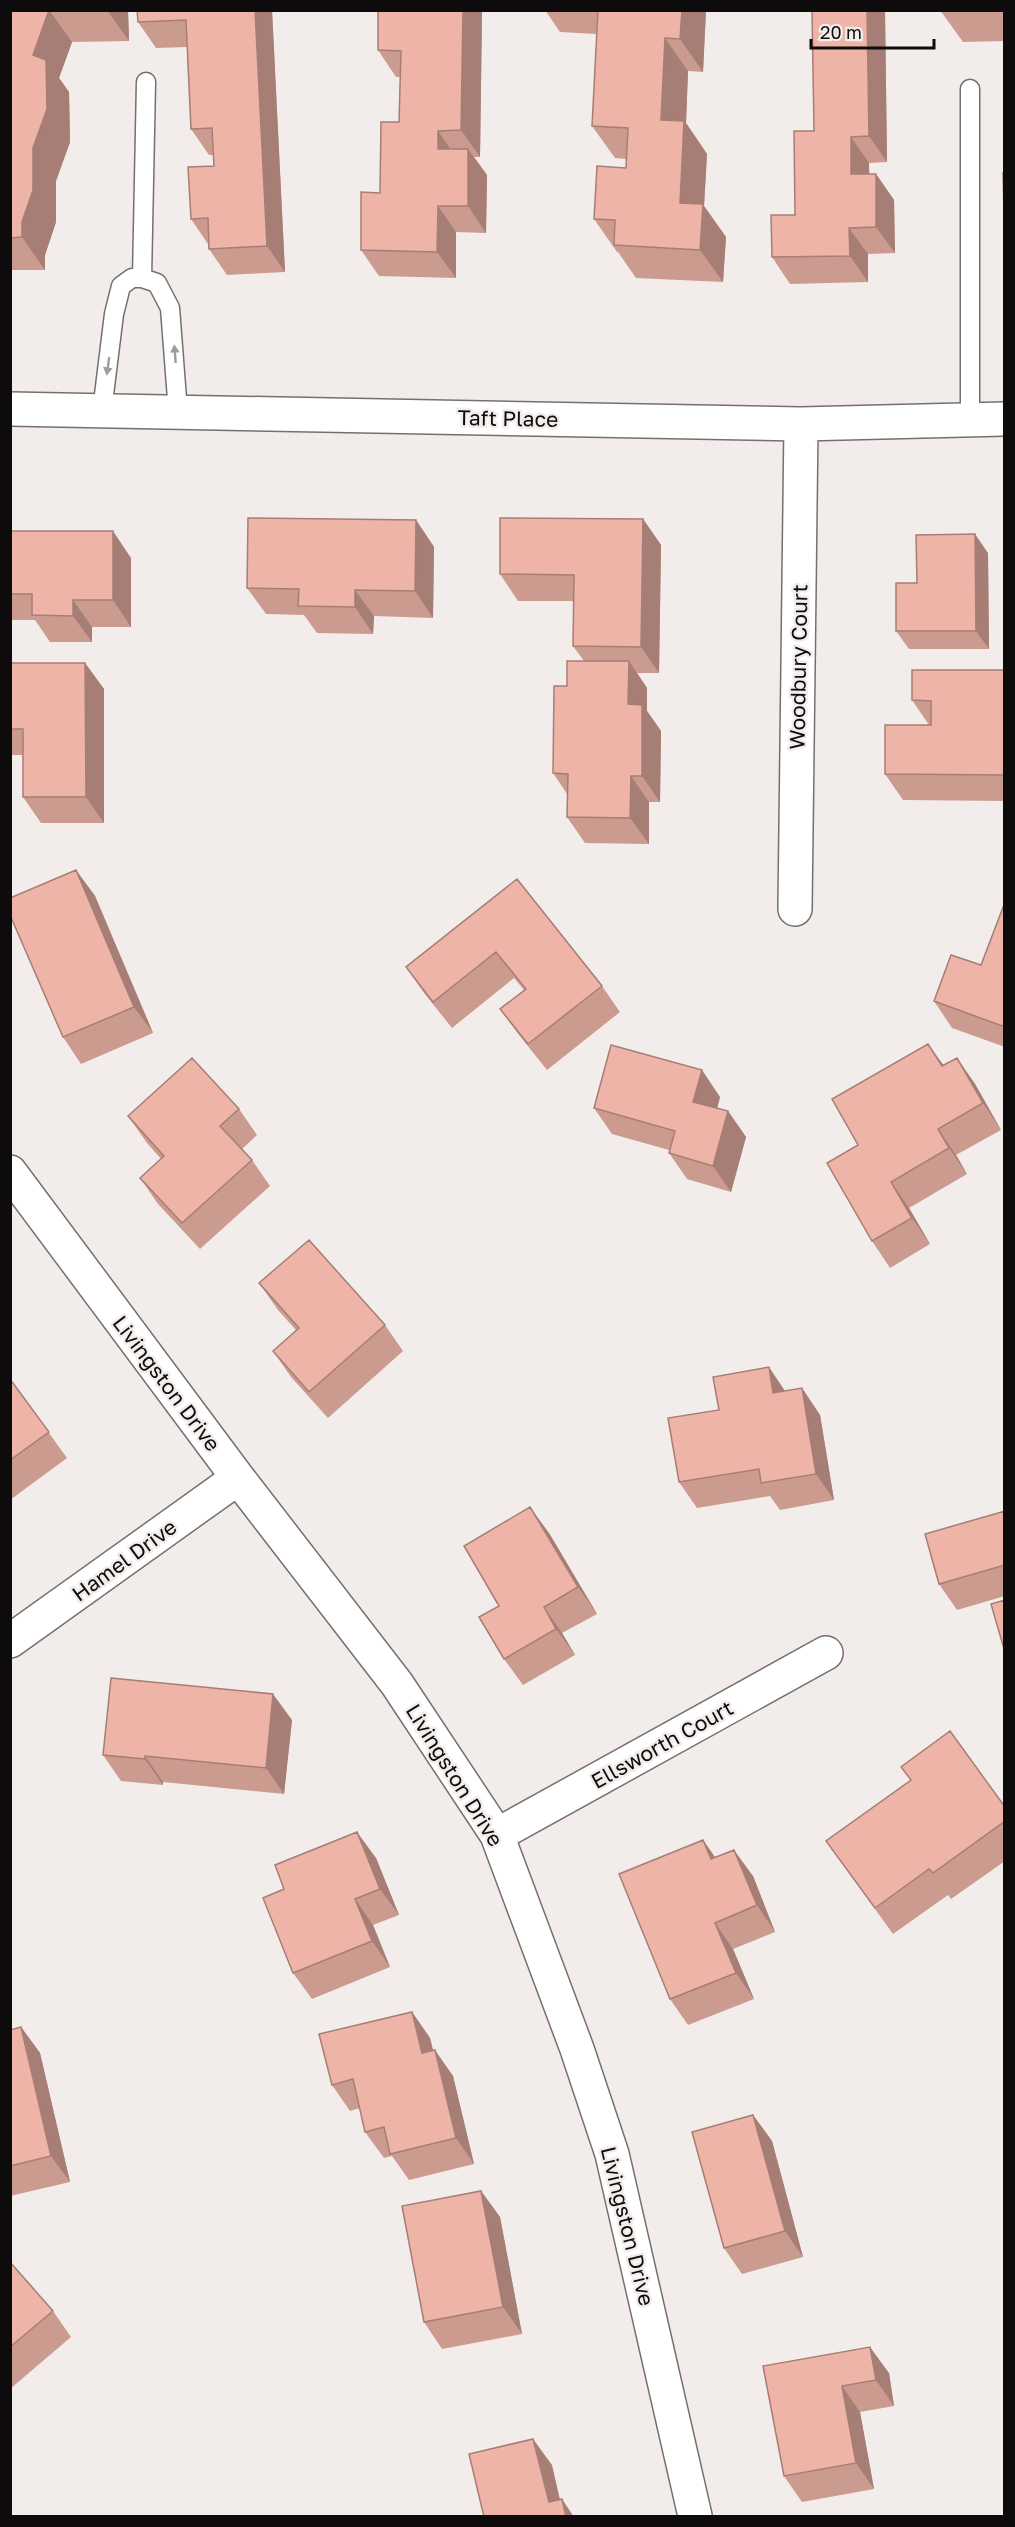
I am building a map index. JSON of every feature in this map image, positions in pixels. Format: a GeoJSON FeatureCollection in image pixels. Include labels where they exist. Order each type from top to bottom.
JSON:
{"type":"FeatureCollection","features":[{"type":"Feature","properties":{"kind":"street","name":"Taft Place"},"geometry":{"type":"LineString","coordinates":[[10,409],[801,424],[1005,419]]}},
{"type":"Feature","properties":{"kind":"street","name":"Woodbury Court"},"geometry":{"type":"LineString","coordinates":[[795,909],[801,424]]}},
{"type":"Feature","properties":{"kind":"street","name":"Livingston Drive"},"geometry":{"type":"LineString","coordinates":[[10,1172],[238,1478],[397,1684],[497,1834],[577,2049],[612,2154],[695,2517]]}},
{"type":"Feature","properties":{"kind":"street","name":"Hamel Drive"},"geometry":{"type":"LineString","coordinates":[[10,1641],[238,1478]]}},
{"type":"Feature","properties":{"kind":"street","name":"Ellsworth Court"},"geometry":{"type":"LineString","coordinates":[[497,1834],[826,1653]]}},
{"type":"Feature","properties":{"kind":"lane"},"geometry":{"type":"LineString","coordinates":[[142,278],[146,82]]}},
{"type":"Feature","properties":{"kind":"lane"},"geometry":{"type":"LineString","coordinates":[[970,89],[970,420]]}},
{"type":"Feature","properties":{"kind":"lane"},"geometry":{"type":"LineString","coordinates":[[102,411],[114,314],[121,286],[132,278],[142,278],[157,284],[170,308],[178,412]]}},
{"type":"Feature","properties":{"kind":"building"},"geometry":{"type":"Polygon","coordinates":[[[10,10],[49,10],[33,55],[46,60],[47,109],[33,148],[33,190],[22,222],[22,237],[10,238],[10,10]]]}},
{"type":"Feature","properties":{"kind":"building"},"geometry":{"type":"Polygon","coordinates":[[[137,10],[255,10],[267,246],[209,249],[208,218],[191,219],[188,167],[214,166],[212,128],[191,129],[186,20],[138,22],[137,10]]]}},
{"type":"Feature","properties":{"kind":"building"},"geometry":{"type":"Polygon","coordinates":[[[378,10],[463,10],[461,130],[438,131],[438,149],[468,149],[468,206],[438,206],[437,252],[361,250],[361,192],[380,193],[381,122],[399,122],[401,51],[378,50],[378,10]]]}},
{"type":"Feature","properties":{"kind":"building"},"geometry":{"type":"Polygon","coordinates":[[[598,10],[682,10],[680,39],[665,38],[661,120],[684,121],[680,203],[703,204],[700,250],[614,245],[615,220],[594,219],[597,166],[626,168],[628,128],[592,126],[598,10]]]}},
{"type":"Feature","properties":{"kind":"building"},"geometry":{"type":"Polygon","coordinates":[[[812,10],[867,10],[869,136],[851,137],[851,174],[876,174],[876,227],[849,228],[850,256],[772,257],[771,215],[795,215],[794,131],[814,131],[812,10]]]}},
{"type":"Feature","properties":{"kind":"building"},"geometry":{"type":"Polygon","coordinates":[[[1003,173],[1005,173],[1005,212],[1004,212],[1003,173]]]}},
{"type":"Feature","properties":{"kind":"building"},"geometry":{"type":"Polygon","coordinates":[[[248,518],[416,520],[415,591],[355,590],[355,607],[298,606],[299,589],[247,588],[248,518]]]}},
{"type":"Feature","properties":{"kind":"building"},"geometry":{"type":"Polygon","coordinates":[[[500,518],[643,519],[641,647],[573,646],[574,575],[500,574],[500,518]]]}},
{"type":"Feature","properties":{"kind":"building"},"geometry":{"type":"Polygon","coordinates":[[[10,531],[113,531],[113,600],[73,600],[73,616],[32,615],[32,594],[10,594],[10,531]]]}},
{"type":"Feature","properties":{"kind":"building"},"geometry":{"type":"Polygon","coordinates":[[[975,534],[976,631],[896,631],[896,583],[917,583],[916,535],[975,534]]]}},
{"type":"Feature","properties":{"kind":"building"},"geometry":{"type":"Polygon","coordinates":[[[567,661],[629,661],[628,704],[642,705],[642,776],[631,776],[630,818],[567,817],[568,774],[553,773],[554,686],[567,686],[567,661]]]}},
{"type":"Feature","properties":{"kind":"building"},"geometry":{"type":"Polygon","coordinates":[[[10,663],[85,663],[86,797],[23,797],[23,729],[10,729],[10,663]]]}},
{"type":"Feature","properties":{"kind":"building"},"geometry":{"type":"Polygon","coordinates":[[[912,670],[1005,670],[1005,775],[885,774],[885,725],[931,725],[931,701],[912,700],[912,670]]]}},
{"type":"Feature","properties":{"kind":"building"},"geometry":{"type":"Polygon","coordinates":[[[76,870],[134,1007],[63,1037],[10,915],[10,898],[76,870]]]}},
{"type":"Feature","properties":{"kind":"building"},"geometry":{"type":"Polygon","coordinates":[[[517,879],[602,986],[528,1044],[500,1009],[526,989],[496,952],[433,1002],[406,967],[517,879]]]}},
{"type":"Feature","properties":{"kind":"building"},"geometry":{"type":"Polygon","coordinates":[[[1005,902],[1005,1027],[934,1001],[951,955],[981,965],[1005,902]]]}},
{"type":"Feature","properties":{"kind":"building"},"geometry":{"type":"Polygon","coordinates":[[[928,1044],[942,1066],[957,1058],[983,1103],[938,1129],[949,1148],[891,1182],[912,1218],[872,1241],[827,1163],[858,1145],[832,1099],[928,1044]]]}},
{"type":"Feature","properties":{"kind":"building"},"geometry":{"type":"Polygon","coordinates":[[[611,1045],[702,1070],[693,1102],[728,1111],[713,1166],[669,1153],[675,1131],[594,1108],[611,1045]]]}},
{"type":"Feature","properties":{"kind":"building"},"geometry":{"type":"Polygon","coordinates":[[[192,1058],[239,1109],[220,1126],[252,1160],[182,1223],[140,1178],[164,1156],[128,1116],[192,1058]]]}},
{"type":"Feature","properties":{"kind":"building"},"geometry":{"type":"Polygon","coordinates":[[[309,1240],[385,1325],[309,1392],[273,1351],[299,1328],[259,1283],[309,1240]]]}},
{"type":"Feature","properties":{"kind":"building"},"geometry":{"type":"Polygon","coordinates":[[[769,1367],[773,1393],[802,1388],[816,1474],[761,1483],[759,1469],[679,1482],[668,1418],[719,1410],[713,1377],[769,1367]]]}},
{"type":"Feature","properties":{"kind":"building"},"geometry":{"type":"Polygon","coordinates":[[[10,1379],[49,1432],[10,1460],[10,1379]]]}},
{"type":"Feature","properties":{"kind":"building"},"geometry":{"type":"Polygon","coordinates":[[[530,1507],[578,1587],[544,1607],[556,1629],[504,1659],[479,1617],[499,1606],[464,1546],[530,1507]]]}},
{"type":"Feature","properties":{"kind":"building"},"geometry":{"type":"Polygon","coordinates":[[[1005,1511],[1005,1565],[939,1584],[925,1534],[1005,1511]]]}},
{"type":"Feature","properties":{"kind":"building"},"geometry":{"type":"Polygon","coordinates":[[[1005,1600],[1005,1649],[1004,1649],[991,1604],[1005,1600]]]}},
{"type":"Feature","properties":{"kind":"building"},"geometry":{"type":"Polygon","coordinates":[[[111,1678],[273,1694],[266,1768],[145,1756],[145,1759],[103,1755],[111,1678]]]}},
{"type":"Feature","properties":{"kind":"building"},"geometry":{"type":"Polygon","coordinates":[[[950,1731],[1005,1807],[1005,1821],[933,1873],[929,1869],[875,1908],[826,1841],[911,1780],[901,1767],[950,1731]]]}},
{"type":"Feature","properties":{"kind":"building"},"geometry":{"type":"Polygon","coordinates":[[[357,1832],[380,1889],[355,1899],[372,1941],[293,1973],[263,1898],[284,1889],[275,1865],[357,1832]]]}},
{"type":"Feature","properties":{"kind":"building"},"geometry":{"type":"Polygon","coordinates":[[[703,1840],[711,1859],[734,1850],[757,1905],[715,1923],[736,1973],[670,1999],[619,1874],[703,1840]]]}},
{"type":"Feature","properties":{"kind":"building"},"geometry":{"type":"Polygon","coordinates":[[[412,2012],[422,2053],[435,2050],[456,2138],[390,2154],[384,2127],[365,2132],[353,2079],[332,2085],[319,2034],[412,2012]]]}},
{"type":"Feature","properties":{"kind":"building"},"geometry":{"type":"Polygon","coordinates":[[[21,2027],[51,2156],[10,2166],[10,2030],[21,2027]]]}},
{"type":"Feature","properties":{"kind":"building"},"geometry":{"type":"Polygon","coordinates":[[[753,2115],[785,2231],[724,2248],[692,2132],[753,2115]]]}},
{"type":"Feature","properties":{"kind":"building"},"geometry":{"type":"Polygon","coordinates":[[[481,2191],[503,2307],[424,2322],[402,2206],[481,2191]]]}},
{"type":"Feature","properties":{"kind":"building"},"geometry":{"type":"Polygon","coordinates":[[[10,2262],[53,2311],[10,2347],[10,2262]]]}},
{"type":"Feature","properties":{"kind":"building"},"geometry":{"type":"Polygon","coordinates":[[[870,2347],[876,2380],[842,2386],[856,2463],[784,2476],[763,2366],[870,2347]]]}},
{"type":"Feature","properties":{"kind":"building"},"geometry":{"type":"Polygon","coordinates":[[[533,2439],[549,2502],[562,2499],[566,2517],[484,2517],[469,2454],[533,2439]]]}}]}
